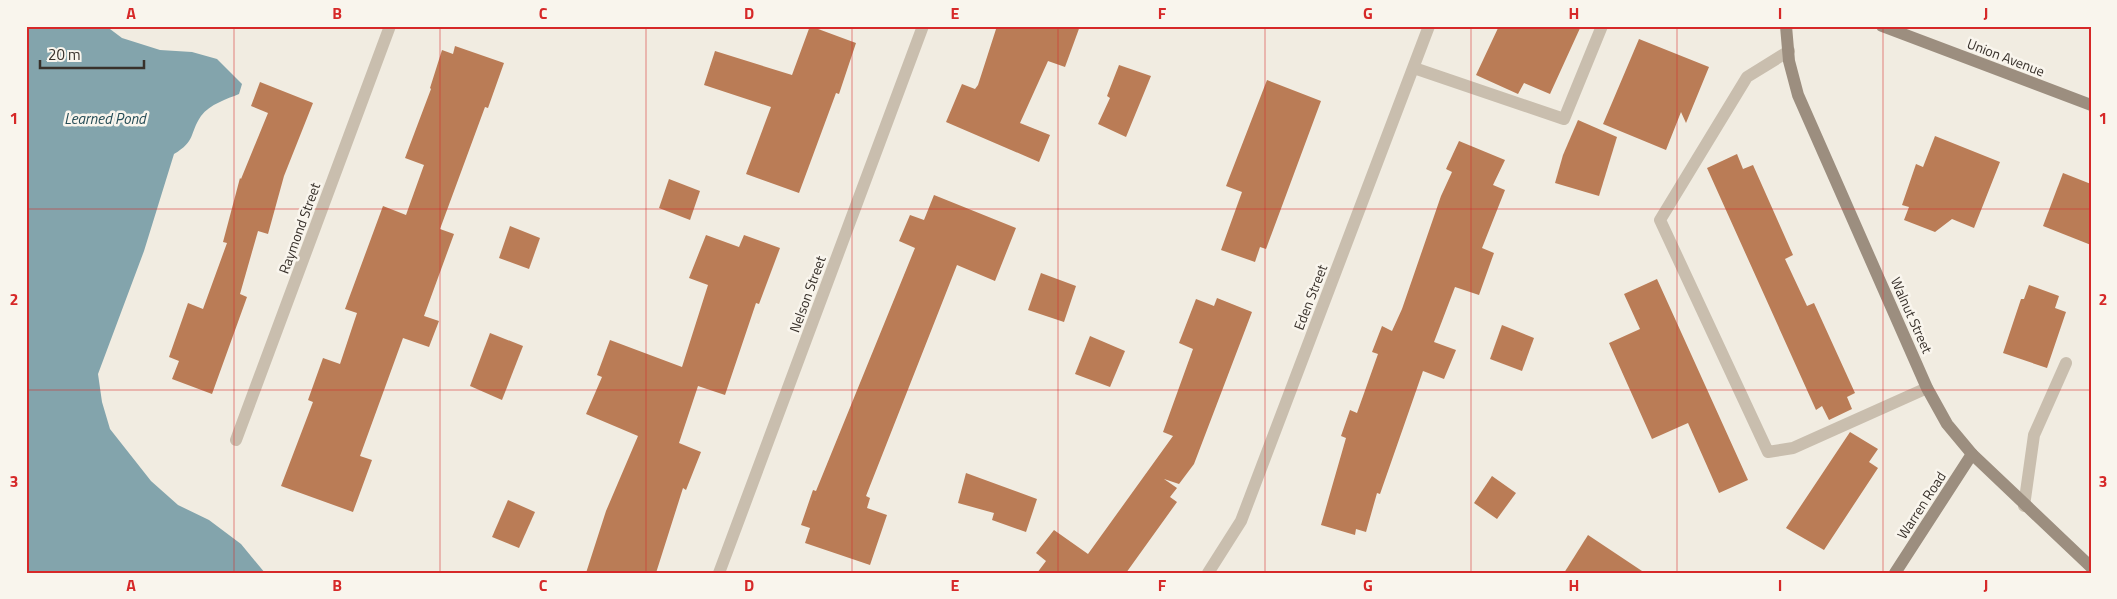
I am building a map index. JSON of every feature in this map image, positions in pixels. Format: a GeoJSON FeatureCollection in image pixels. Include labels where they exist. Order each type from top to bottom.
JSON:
{"type":"FeatureCollection","features":[{"type":"Feature","properties":{"kind":"street","name":"Raymond Street"},"geometry":{"type":"LineString","coordinates":[[236,440],[390,26]]}},
{"type":"Feature","properties":{"kind":"street","name":"Nelson Street"},"geometry":{"type":"LineString","coordinates":[[719,573],[923,26]]}},
{"type":"Feature","properties":{"kind":"street","name":"Eden Street"},"geometry":{"type":"LineString","coordinates":[[1208,573],[1241,521],[1429,26]]}},
{"type":"Feature","properties":{"kind":"street"},"geometry":{"type":"LineString","coordinates":[[1414,68],[1564,119],[1602,26]]}},
{"type":"Feature","properties":{"kind":"street","name":"Walnut Street"},"geometry":{"type":"LineString","coordinates":[[1786,26],[1788,51],[1798,95],[1927,388],[1947,424],[1972,454],[2024,506],[2091,567]]}},
{"type":"Feature","properties":{"kind":"street","name":"Union Avenue"},"geometry":{"type":"LineString","coordinates":[[1882,26],[2091,105]]}},
{"type":"Feature","properties":{"kind":"street"},"geometry":{"type":"LineString","coordinates":[[1788,51],[1747,77],[1660,220],[1768,452],[1793,448],[1927,388]]}},
{"type":"Feature","properties":{"kind":"street"},"geometry":{"type":"LineString","coordinates":[[2024,506],[2034,435],[2066,363]]}},
{"type":"Feature","properties":{"kind":"street","name":"Warren Road"},"geometry":{"type":"LineString","coordinates":[[1895,573],[1972,454]]}},
{"type":"Feature","properties":{"kind":"water","name":"Learned Pond"},"geometry":{"type":"Polygon","coordinates":[[[26,26],[106,26],[122,38],[160,50],[192,52],[217,59],[242,84],[239,94],[219,102],[201,116],[189,141],[174,154],[144,251],[98,374],[102,402],[110,429],[151,481],[178,505],[209,520],[241,544],[265,573],[26,573],[26,26]]]}},
{"type":"Feature","properties":{"kind":"building"},"geometry":{"type":"Polygon","coordinates":[[[810,26],[856,43],[839,94],[836,93],[799,193],[746,174],[771,107],[704,85],[715,51],[792,75],[810,26]]]}},
{"type":"Feature","properties":{"kind":"building"},"geometry":{"type":"Polygon","coordinates":[[[997,26],[1080,26],[1065,67],[1048,61],[1020,123],[1050,135],[1039,162],[946,122],[962,84],[975,89],[978,85],[997,26]]]}},
{"type":"Feature","properties":{"kind":"building"},"geometry":{"type":"Polygon","coordinates":[[[1499,26],[1581,26],[1550,94],[1524,83],[1518,94],[1476,75],[1499,26]]]}},
{"type":"Feature","properties":{"kind":"building"},"geometry":{"type":"Polygon","coordinates":[[[1639,39],[1709,67],[1686,123],[1681,112],[1666,150],[1603,124],[1639,39]]]}},
{"type":"Feature","properties":{"kind":"building"},"geometry":{"type":"Polygon","coordinates":[[[455,46],[504,63],[488,108],[485,107],[440,229],[454,234],[424,316],[439,321],[429,347],[403,338],[360,456],[372,460],[353,512],[281,486],[313,402],[308,400],[323,358],[340,364],[357,313],[345,309],[383,206],[406,215],[424,165],[405,158],[431,89],[442,50],[453,54],[455,46]]]}},
{"type":"Feature","properties":{"kind":"building"},"geometry":{"type":"Polygon","coordinates":[[[1119,65],[1151,76],[1126,137],[1098,124],[1110,98],[1107,96],[1119,65]]]}},
{"type":"Feature","properties":{"kind":"building"},"geometry":{"type":"Polygon","coordinates":[[[1267,80],[1321,101],[1266,249],[1260,247],[1255,262],[1221,250],[1242,192],[1226,186],[1267,80]]]}},
{"type":"Feature","properties":{"kind":"building"},"geometry":{"type":"Polygon","coordinates":[[[260,82],[313,103],[284,176],[268,234],[258,231],[240,294],[247,297],[212,394],[172,379],[179,361],[169,357],[188,303],[203,309],[227,243],[223,242],[240,178],[268,113],[251,106],[260,82]]]}},
{"type":"Feature","properties":{"kind":"building"},"geometry":{"type":"Polygon","coordinates":[[[1578,120],[1617,137],[1599,196],[1555,183],[1563,155],[1578,120]]]}},
{"type":"Feature","properties":{"kind":"building"},"geometry":{"type":"Polygon","coordinates":[[[1935,136],[2000,162],[1974,228],[1952,219],[1935,232],[1904,220],[1909,207],[1902,205],[1916,164],[1923,167],[1935,136]]]}},
{"type":"Feature","properties":{"kind":"building"},"geometry":{"type":"Polygon","coordinates":[[[1459,141],[1505,160],[1493,185],[1505,190],[1482,248],[1494,253],[1479,295],[1455,287],[1434,342],[1456,350],[1444,379],[1423,371],[1380,494],[1377,493],[1366,532],[1356,529],[1355,535],[1321,525],[1346,438],[1341,436],[1350,410],[1357,413],[1378,354],[1372,352],[1382,326],[1392,331],[1402,309],[1441,196],[1452,172],[1446,169],[1459,141]]]}},
{"type":"Feature","properties":{"kind":"building"},"geometry":{"type":"Polygon","coordinates":[[[1737,154],[1743,169],[1753,165],[1793,255],[1785,259],[1807,306],[1814,303],[1855,393],[1847,397],[1852,409],[1829,420],[1822,406],[1816,410],[1707,168],[1737,154]]]}},
{"type":"Feature","properties":{"kind":"building"},"geometry":{"type":"Polygon","coordinates":[[[2063,173],[2091,184],[2091,245],[2043,226],[2063,173]]]}},
{"type":"Feature","properties":{"kind":"building"},"geometry":{"type":"Polygon","coordinates":[[[669,179],[700,191],[690,220],[659,208],[669,179]]]}},
{"type":"Feature","properties":{"kind":"building"},"geometry":{"type":"Polygon","coordinates":[[[934,195],[1016,228],[995,281],[957,265],[866,496],[870,498],[867,508],[887,515],[870,565],[805,543],[810,528],[801,525],[813,490],[816,491],[915,248],[899,241],[910,215],[924,220],[934,195]]]}},
{"type":"Feature","properties":{"kind":"building"},"geometry":{"type":"Polygon","coordinates":[[[510,226],[540,238],[529,269],[499,258],[510,226]]]}},
{"type":"Feature","properties":{"kind":"building"},"geometry":{"type":"Polygon","coordinates":[[[706,235],[739,247],[744,235],[780,248],[759,304],[756,303],[725,395],[698,386],[679,443],[701,452],[686,490],[683,488],[656,573],[586,573],[606,511],[638,436],[586,414],[602,377],[597,375],[610,340],[682,367],[708,285],[689,278],[706,235]]]}},
{"type":"Feature","properties":{"kind":"building"},"geometry":{"type":"Polygon","coordinates":[[[1041,273],[1076,286],[1064,322],[1028,310],[1041,273]]]}},
{"type":"Feature","properties":{"kind":"building"},"geometry":{"type":"Polygon","coordinates":[[[1657,279],[1748,480],[1719,493],[1688,423],[1652,439],[1609,343],[1640,329],[1624,294],[1657,279]]]}},
{"type":"Feature","properties":{"kind":"building"},"geometry":{"type":"Polygon","coordinates":[[[2029,285],[2059,296],[2055,308],[2066,312],[2047,368],[2003,353],[2021,299],[2024,299],[2029,285]]]}},
{"type":"Feature","properties":{"kind":"building"},"geometry":{"type":"Polygon","coordinates":[[[1217,298],[1252,312],[1194,464],[1179,484],[1164,479],[1177,488],[1170,497],[1177,502],[1126,573],[1037,573],[1046,561],[1036,553],[1054,530],[1088,554],[1173,436],[1163,432],[1193,349],[1179,343],[1196,299],[1214,306],[1217,298]]]}},
{"type":"Feature","properties":{"kind":"building"},"geometry":{"type":"Polygon","coordinates":[[[1502,325],[1534,338],[1522,371],[1490,359],[1502,325]]]}},
{"type":"Feature","properties":{"kind":"building"},"geometry":{"type":"Polygon","coordinates":[[[490,333],[523,346],[502,400],[470,386],[490,333]]]}},
{"type":"Feature","properties":{"kind":"building"},"geometry":{"type":"Polygon","coordinates":[[[1090,336],[1125,351],[1110,387],[1075,374],[1090,336]]]}},
{"type":"Feature","properties":{"kind":"building"},"geometry":{"type":"Polygon","coordinates":[[[1850,432],[1878,449],[1869,462],[1878,468],[1824,550],[1786,528],[1850,432]]]}},
{"type":"Feature","properties":{"kind":"building"},"geometry":{"type":"Polygon","coordinates":[[[966,473],[1037,499],[1026,532],[992,520],[994,513],[958,503],[966,473]]]}},
{"type":"Feature","properties":{"kind":"building"},"geometry":{"type":"Polygon","coordinates":[[[1492,476],[1516,493],[1497,519],[1474,503],[1492,476]]]}},
{"type":"Feature","properties":{"kind":"building"},"geometry":{"type":"Polygon","coordinates":[[[508,500],[535,512],[519,548],[492,537],[508,500]]]}},
{"type":"Feature","properties":{"kind":"building"},"geometry":{"type":"Polygon","coordinates":[[[1588,535],[1645,573],[1564,573],[1588,535]]]}}]}
